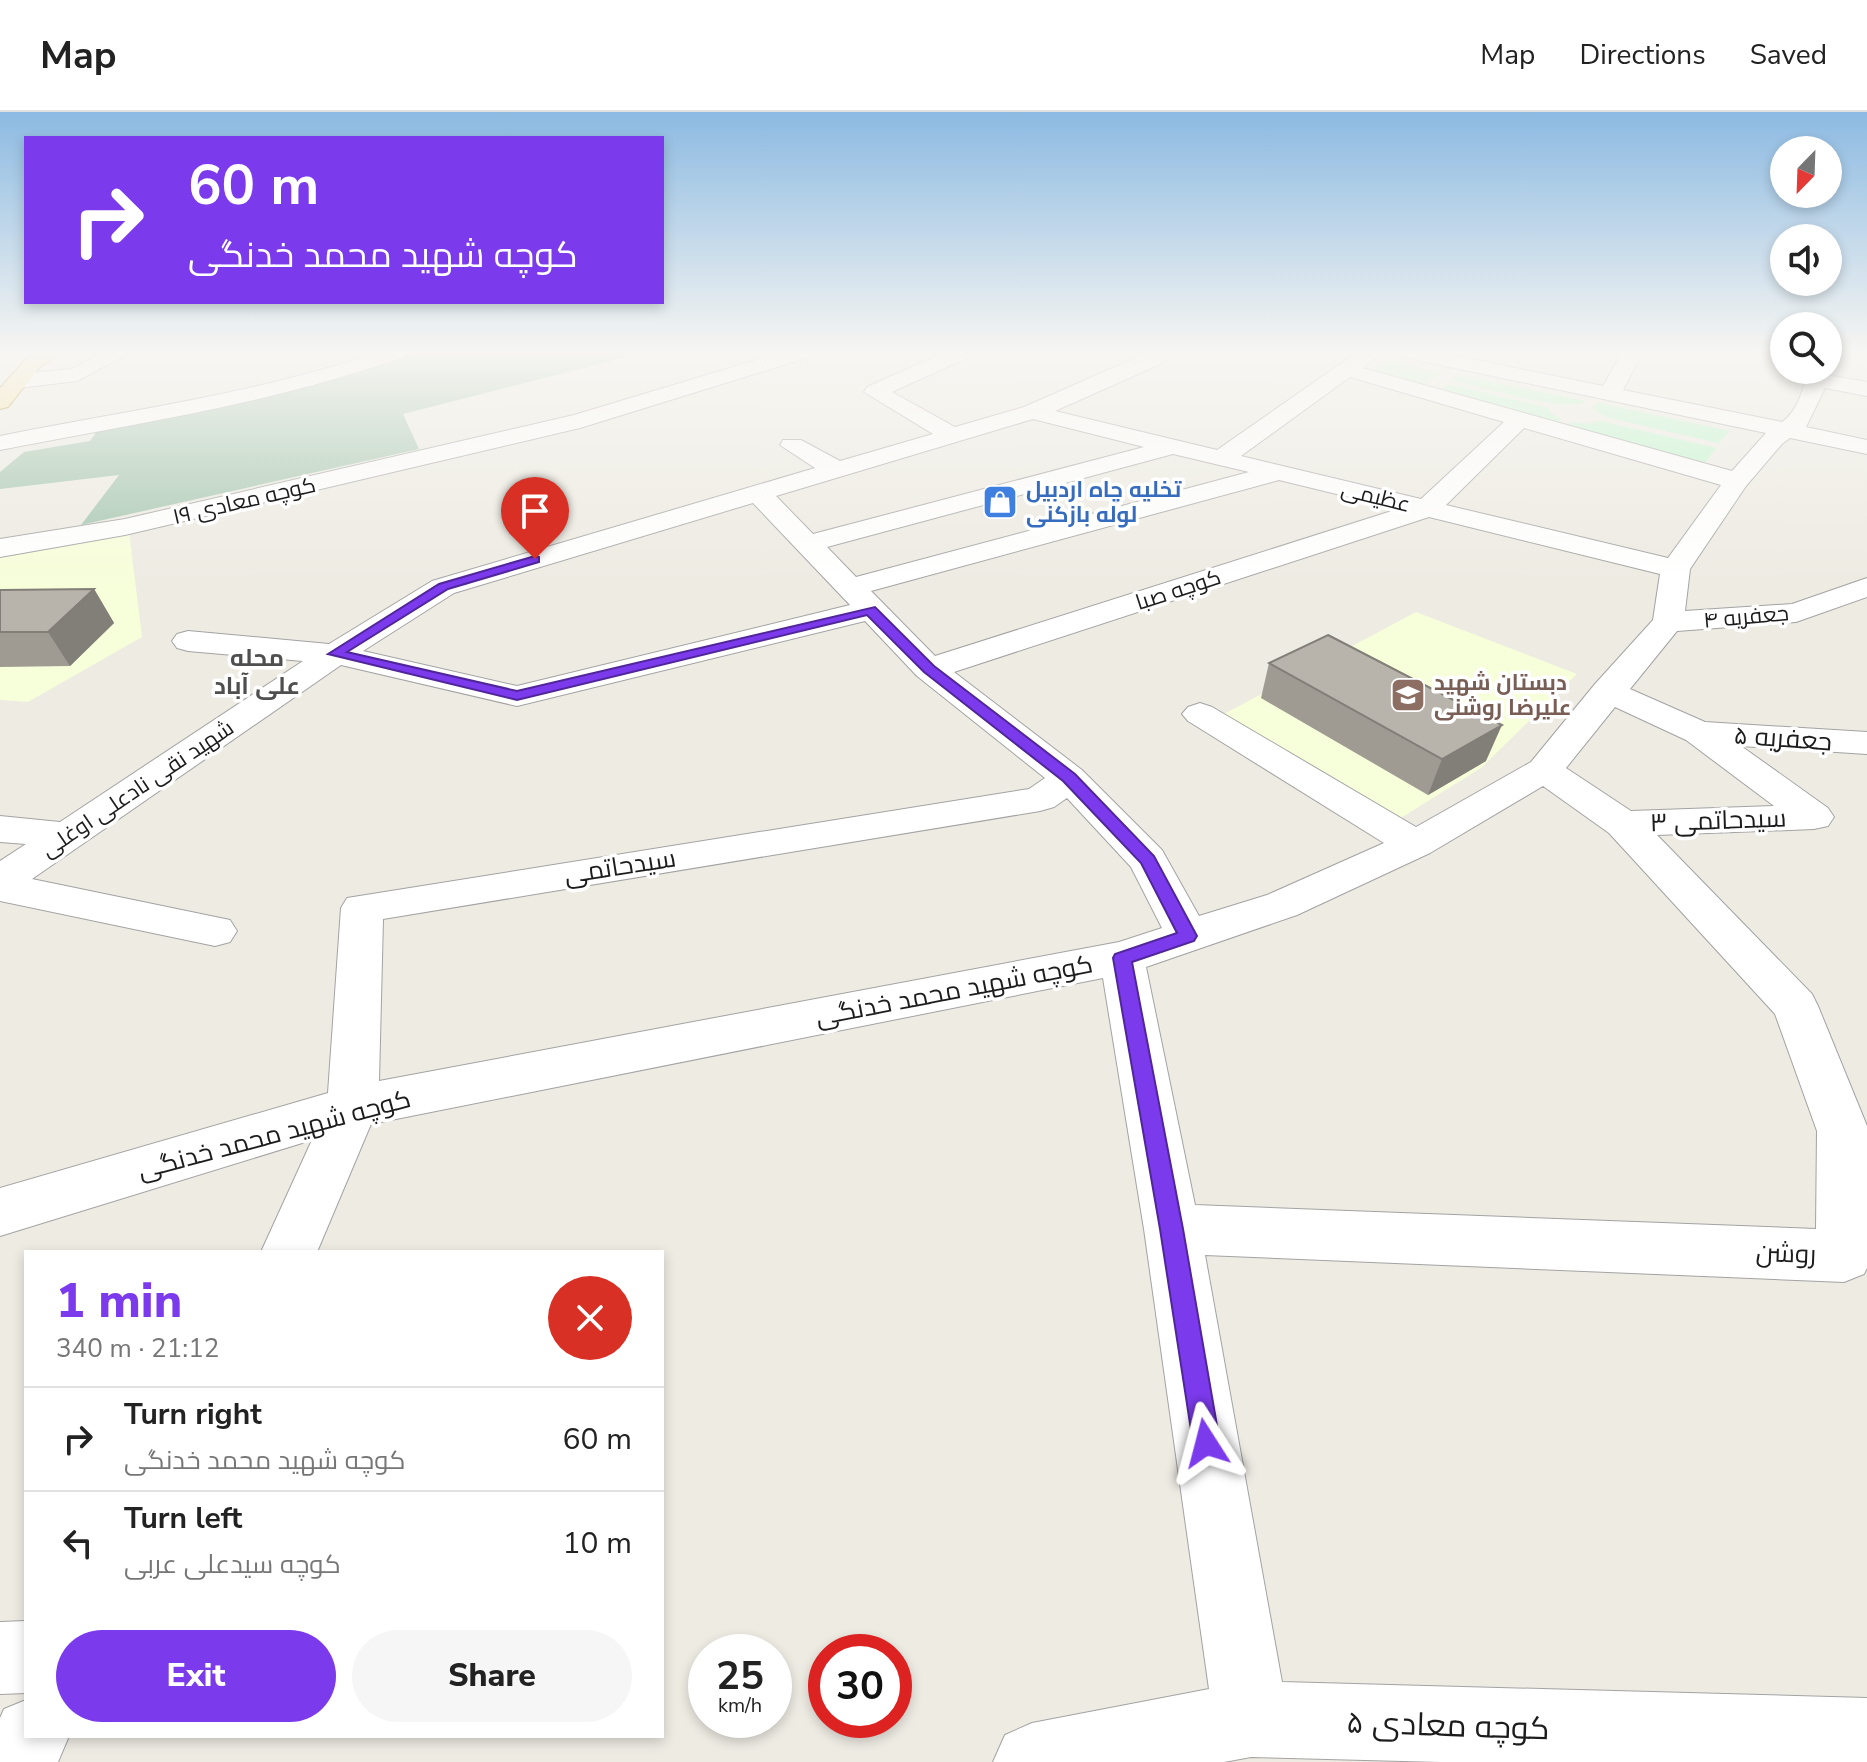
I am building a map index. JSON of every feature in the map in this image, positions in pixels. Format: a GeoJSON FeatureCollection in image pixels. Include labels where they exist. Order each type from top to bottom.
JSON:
{"type":"FeatureCollection","features":[{"type":"Feature","properties":{"kind":"street"},"geometry":{"type":"LineString","coordinates":[[0,443],[84,428]]}},
{"type":"Feature","properties":{"kind":"street","name":"کوچه معادی ۱۹"},"geometry":{"type":"LineString","coordinates":[[0,548],[125,527],[550,428]]}},
{"type":"Feature","properties":{"kind":"street"},"geometry":{"type":"LineString","coordinates":[[939,428],[952,435]]}},
{"type":"Feature","properties":{"kind":"street","name":"شهید نقی نادعلی اوغلی"},"geometry":{"type":"LineString","coordinates":[[0,884],[67,835],[335,654],[443,587],[976,428]]}},
{"type":"Feature","properties":{"kind":"street","name":"عظیمی"},"geometry":{"type":"LineString","coordinates":[[1096,428],[1675,569]]}},
{"type":"Feature","properties":{"kind":"street"},"geometry":{"type":"LineString","coordinates":[[1222,458],[1265,428]]}},
{"type":"Feature","properties":{"kind":"street"},"geometry":{"type":"LineString","coordinates":[[1426,509],[1511,428]]}},
{"type":"Feature","properties":{"kind":"street"},"geometry":{"type":"LineString","coordinates":[[1552,428],[1737,481]]}},
{"type":"Feature","properties":{"kind":"street"},"geometry":{"type":"LineString","coordinates":[[1668,622],[1675,569],[1737,481],[1773,439],[1789,428]]}},
{"type":"Feature","properties":{"kind":"street"},"geometry":{"type":"LineString","coordinates":[[1799,428],[1867,447]]}},
{"type":"Feature","properties":{"kind":"street"},"geometry":{"type":"LineString","coordinates":[[792,445],[835,469]]}},
{"type":"Feature","properties":{"kind":"street"},"geometry":{"type":"LineString","coordinates":[[806,544],[1173,447]]}},
{"type":"Feature","properties":{"kind":"street"},"geometry":{"type":"LineString","coordinates":[[188,641],[335,654],[517,696],[860,599],[1278,472]]}},
{"type":"Feature","properties":{"kind":"street"},"geometry":{"type":"LineString","coordinates":[[757,492],[929,669],[1069,778],[1148,860],[1188,936]]}},
{"type":"Feature","properties":{"kind":"street","name":"کوچه صبا"},"geometry":{"type":"LineString","coordinates":[[929,669],[1426,509]]}},
{"type":"Feature","properties":{"kind":"street","name":"جعفریه ۴"},"geometry":{"type":"LineString","coordinates":[[1668,622],[1796,613],[1867,587]]}},
{"type":"Feature","properties":{"kind":"street","name":"کوچه شهید محمد خدنگی"},"geometry":{"type":"LineString","coordinates":[[0,1212],[353,1107],[1122,958],[1282,905],[1416,844],[1544,770],[1607,691],[1668,622]]}},
{"type":"Feature","properties":{"kind":"street"},"geometry":{"type":"LineString","coordinates":[[1607,691],[1699,732]]}},
{"type":"Feature","properties":{"kind":"street"},"geometry":{"type":"LineString","coordinates":[[1200,714],[1416,844]]}},
{"type":"Feature","properties":{"kind":"street","name":"جعفریه ۵"},"geometry":{"type":"LineString","coordinates":[[1699,732],[1867,743]]}},
{"type":"Feature","properties":{"kind":"street","name":"سیدحاتمی ۳"},"geometry":{"type":"LineString","coordinates":[[1623,824],[1814,817],[1699,732]]}},
{"type":"Feature","properties":{"kind":"street","name":"روشن"},"geometry":{"type":"LineString","coordinates":[[1172,1229],[1844,1256],[1843,1131],[1795,1006],[1623,824],[1544,770]]}},
{"type":"Feature","properties":{"kind":"street","name":"سیدحاتمی"},"geometry":{"type":"LineString","coordinates":[[353,1107],[362,908],[1040,799],[1069,778]]}},
{"type":"Feature","properties":{"kind":"street"},"geometry":{"type":"LineString","coordinates":[[0,829],[67,835]]}},
{"type":"Feature","properties":{"kind":"street"},"geometry":{"type":"LineString","coordinates":[[0,884],[215,931]]}},
{"type":"Feature","properties":{"kind":"street"},"geometry":{"type":"LineString","coordinates":[[1122,958],[1172,1229],[1251,1719]]}},
{"type":"Feature","properties":{"kind":"street"},"geometry":{"type":"LineString","coordinates":[[290,1250],[353,1107]]}},
{"type":"Feature","properties":{"kind":"street"},"geometry":{"type":"LineString","coordinates":[[0,1658],[24,1657]]}},
{"type":"Feature","properties":{"kind":"street","name":"کوچه معادی ۵"},"geometry":{"type":"LineString","coordinates":[[1032,1762],[1251,1719],[1867,1736]]}},
{"type":"Feature","properties":{"kind":"street"},"geometry":{"type":"LineString","coordinates":[[19,1762],[30,1738]]}},
{"type":"Feature","properties":{"kind":"shaded area"},"geometry":{"type":"Polygon","coordinates":[[[111,428],[409,428],[419,449],[81,525],[119,475],[0,489],[0,472],[24,452],[90,441],[97,431],[111,428]]]}},
{"type":"Feature","properties":{"kind":"shaded area"},"geometry":{"type":"Polygon","coordinates":[[[1570,428],[1631,428],[1716,448],[1705,463],[1570,428]]]}},
{"type":"Feature","properties":{"kind":"shaded area"},"geometry":{"type":"Polygon","coordinates":[[[1653,428],[1716,428],[1730,431],[1718,443],[1653,428]]]}},
{"type":"Feature","properties":{"kind":"shaded area"},"geometry":{"type":"Polygon","coordinates":[[[129,531],[142,637],[28,702],[0,700],[0,555],[129,531]]]}},
{"type":"Feature","properties":{"kind":"shaded area","name":"دبستان شهید علیرضا روشنی"},"geometry":{"type":"Polygon","coordinates":[[[1416,612],[1577,674],[1481,768],[1396,821],[1220,716],[1416,612]]]}},
{"type":"Feature","properties":{"kind":"building"},"geometry":{"type":"Polygon","coordinates":[[[94,589],[48,632],[0,632],[0,590],[94,589]]]}},
{"type":"Feature","properties":{"kind":"building"},"geometry":{"type":"Polygon","coordinates":[[[1328,635],[1502,725],[1442,759],[1269,663],[1328,635]]]}},
{"type":"Feature","properties":{"kind":"place","name":"تخلیه چاه اردبیل لوله بازکنی"},"geometry":{"type":"Point","coordinates":[1000,502]}},
{"type":"Feature","properties":{"kind":"place","name":"دبستان شهید علیرضا روشنی"},"geometry":{"type":"Point","coordinates":[1408,695]}},
{"type":"Feature","properties":{"kind":"district","name":"محله علی آباد"},"geometry":{"type":"Point","coordinates":[257,672]}},
{"type":"Feature","properties":{"kind":"route"},"geometry":{"type":"LineString","coordinates":[[535,559],[443,587],[335,654],[517,696],[870,610],[929,669],[1069,778],[1148,860],[1188,936],[1122,958],[1172,1229],[1206,1443]]}}]}
